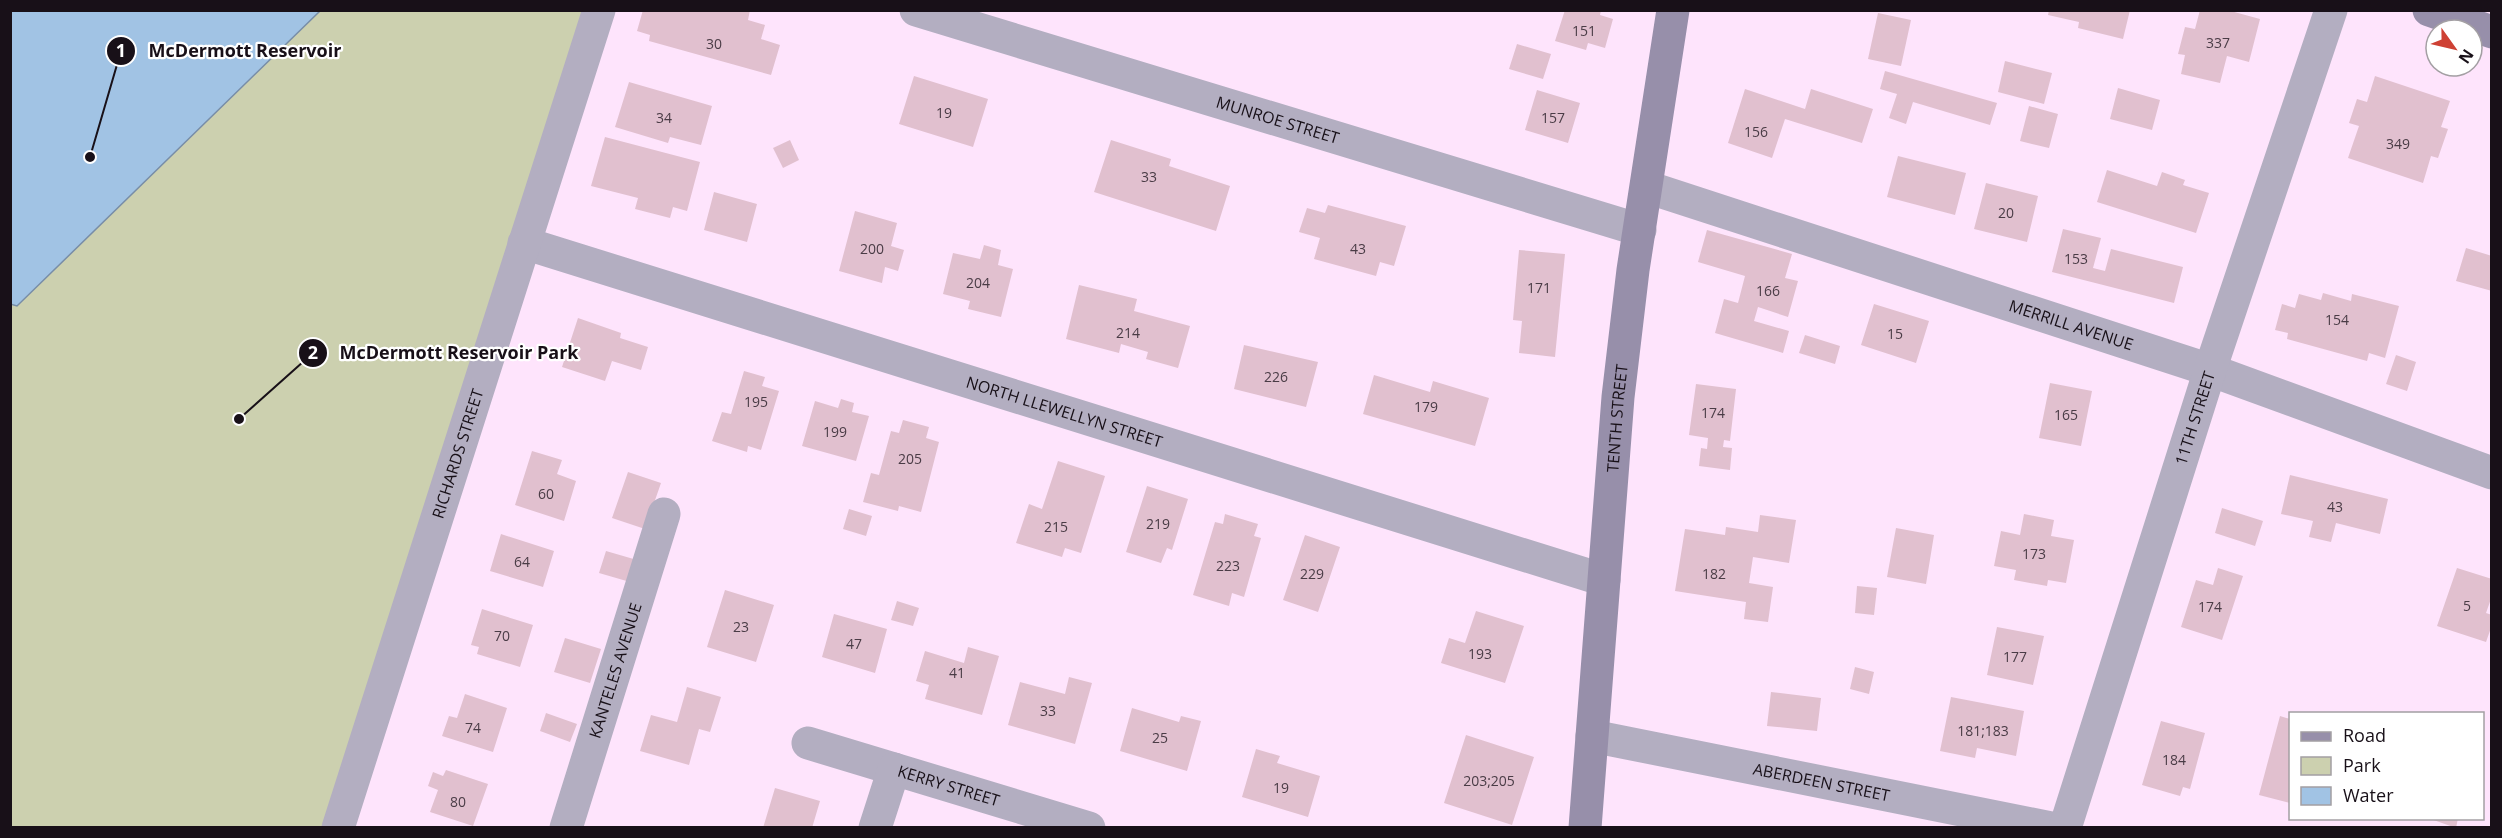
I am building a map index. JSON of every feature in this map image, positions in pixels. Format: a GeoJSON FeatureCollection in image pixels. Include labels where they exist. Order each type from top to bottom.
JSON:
{"type":"FeatureCollection","features":[{"type":"Feature","properties":{"kind":"street","name":"RICHARDS STREET"},"geometry":{"type":"LineString","coordinates":[[338,828],[598,10]]}},
{"type":"Feature","properties":{"kind":"street","name":"MUNROE STREET"},"geometry":{"type":"LineString","coordinates":[[916,10],[1640,230]]}},
{"type":"Feature","properties":{"kind":"street","name":"TENTH STREET"},"geometry":{"type":"LineString","coordinates":[[1585,828],[1618,397],[1672,10]]}},
{"type":"Feature","properties":{"kind":"street","name":"11TH STREET"},"geometry":{"type":"LineString","coordinates":[[2065,828],[2210,370],[2331,10]]}},
{"type":"Feature","properties":{"kind":"street"},"geometry":{"type":"LineString","coordinates":[[2429,10],[2492,32]]}},
{"type":"Feature","properties":{"kind":"street","name":"MERRILL AVENUE"},"geometry":{"type":"LineString","coordinates":[[1647,187],[2210,370],[2492,473]]}},
{"type":"Feature","properties":{"kind":"street","name":"NORTH LLEWELLYN STREET"},"geometry":{"type":"LineString","coordinates":[[524,243],[1604,580]]}},
{"type":"Feature","properties":{"kind":"street","name":"KANTELES AVENUE"},"geometry":{"type":"LineString","coordinates":[[566,828],[664,514]]}},
{"type":"Feature","properties":{"kind":"street","name":"ABERDEEN STREET"},"geometry":{"type":"LineString","coordinates":[[1592,735],[2051,828]]}},
{"type":"Feature","properties":{"kind":"street","name":"KERRY STREET"},"geometry":{"type":"LineString","coordinates":[[808,743],[1089,828]]}},
{"type":"Feature","properties":{"kind":"street"},"geometry":{"type":"LineString","coordinates":[[874,828],[894,769]]}},
{"type":"Feature","properties":{"kind":"green space"},"geometry":{"type":"Polygon","coordinates":[[[10,11],[599,11],[338,827],[11,827],[10,11]]]}},
{"type":"Feature","properties":{"kind":"water"},"geometry":{"type":"Polygon","coordinates":[[[10,11],[320,11],[17,306],[10,304],[10,11]]]}},
{"type":"Feature","properties":{"kind":"building"},"geometry":{"type":"Polygon","coordinates":[[[643,10],[750,10],[748,20],[765,25],[761,39],[780,45],[771,75],[649,41],[650,35],[637,31],[643,10]]]}},
{"type":"Feature","properties":{"kind":"building"},"geometry":{"type":"Polygon","coordinates":[[[1565,10],[1601,10],[1600,15],[1613,19],[1605,48],[1588,43],[1586,50],[1555,41],[1565,10]]]}},
{"type":"Feature","properties":{"kind":"building"},"geometry":{"type":"Polygon","coordinates":[[[2049,10],[2130,10],[2123,39],[2078,28],[2079,22],[2048,15],[2049,10]]]}},
{"type":"Feature","properties":{"kind":"building"},"geometry":{"type":"Polygon","coordinates":[[[2200,10],[2227,10],[2260,19],[2249,62],[2227,56],[2220,83],[2181,74],[2185,55],[2178,54],[2185,27],[2195,29],[2200,10]]]}},
{"type":"Feature","properties":{"kind":"building"},"geometry":{"type":"Polygon","coordinates":[[[1878,13],[1911,20],[1901,66],[1868,59],[1878,13]]]}},
{"type":"Feature","properties":{"kind":"building"},"geometry":{"type":"Polygon","coordinates":[[[1517,44],[1551,54],[1543,79],[1509,69],[1517,44]]]}},
{"type":"Feature","properties":{"kind":"building"},"geometry":{"type":"Polygon","coordinates":[[[2005,61],[2052,73],[2044,104],[1998,92],[2005,61]]]}},
{"type":"Feature","properties":{"kind":"building"},"geometry":{"type":"Polygon","coordinates":[[[1885,71],[1997,103],[1990,125],[1913,102],[1906,124],[1889,118],[1897,94],[1880,89],[1885,71]]]}},
{"type":"Feature","properties":{"kind":"building"},"geometry":{"type":"Polygon","coordinates":[[[914,76],[988,99],[973,147],[899,124],[914,76]]]}},
{"type":"Feature","properties":{"kind":"building"},"geometry":{"type":"Polygon","coordinates":[[[2375,76],[2450,101],[2441,127],[2448,129],[2438,158],[2431,156],[2423,183],[2348,158],[2359,126],[2349,123],[2357,99],[2367,102],[2375,76]]]}},
{"type":"Feature","properties":{"kind":"building"},"geometry":{"type":"Polygon","coordinates":[[[629,82],[712,106],[701,145],[670,137],[668,143],[615,127],[629,82]]]}},
{"type":"Feature","properties":{"kind":"building"},"geometry":{"type":"Polygon","coordinates":[[[2118,88],[2160,100],[2152,130],[2110,119],[2118,88]]]}},
{"type":"Feature","properties":{"kind":"building"},"geometry":{"type":"Polygon","coordinates":[[[1745,89],[1805,109],[1811,89],[1873,109],[1862,143],[1785,119],[1772,158],[1728,143],[1745,89]]]}},
{"type":"Feature","properties":{"kind":"building"},"geometry":{"type":"Polygon","coordinates":[[[1537,90],[1580,103],[1568,143],[1525,130],[1537,90]]]}},
{"type":"Feature","properties":{"kind":"building"},"geometry":{"type":"Polygon","coordinates":[[[2029,106],[2058,114],[2049,148],[2020,141],[2029,106]]]}},
{"type":"Feature","properties":{"kind":"building"},"geometry":{"type":"Polygon","coordinates":[[[605,137],[700,162],[687,211],[673,207],[670,218],[635,209],[638,198],[591,186],[605,137]]]}},
{"type":"Feature","properties":{"kind":"building"},"geometry":{"type":"Polygon","coordinates":[[[790,140],[799,160],[783,168],[773,148],[790,140]]]}},
{"type":"Feature","properties":{"kind":"building"},"geometry":{"type":"Polygon","coordinates":[[[1111,140],[1171,159],[1169,166],[1230,186],[1216,231],[1094,192],[1111,140]]]}},
{"type":"Feature","properties":{"kind":"building"},"geometry":{"type":"Polygon","coordinates":[[[1898,156],[1966,173],[1955,215],[1887,197],[1898,156]]]}},
{"type":"Feature","properties":{"kind":"building"},"geometry":{"type":"Polygon","coordinates":[[[2107,170],[2157,186],[2162,172],[2185,180],[2183,185],[2209,193],[2196,233],[2097,202],[2107,170]]]}},
{"type":"Feature","properties":{"kind":"building"},"geometry":{"type":"Polygon","coordinates":[[[1986,183],[2038,196],[2027,242],[1974,229],[1986,183]]]}},
{"type":"Feature","properties":{"kind":"building"},"geometry":{"type":"Polygon","coordinates":[[[714,192],[757,204],[747,242],[704,230],[714,192]]]}},
{"type":"Feature","properties":{"kind":"building"},"geometry":{"type":"Polygon","coordinates":[[[1328,205],[1406,226],[1394,266],[1380,262],[1376,276],[1314,259],[1320,238],[1299,232],[1307,208],[1325,213],[1328,205]]]}},
{"type":"Feature","properties":{"kind":"building"},"geometry":{"type":"Polygon","coordinates":[[[855,211],[897,223],[891,246],[904,250],[898,271],[885,267],[882,283],[839,271],[855,211]]]}},
{"type":"Feature","properties":{"kind":"building"},"geometry":{"type":"Polygon","coordinates":[[[2063,229],[2101,238],[2093,268],[2105,271],[2111,249],[2183,267],[2174,303],[2052,272],[2063,229]]]}},
{"type":"Feature","properties":{"kind":"building"},"geometry":{"type":"Polygon","coordinates":[[[1707,230],[1792,254],[1785,278],[1798,281],[1788,317],[1758,307],[1754,321],[1789,331],[1783,353],[1715,333],[1724,299],[1738,303],[1745,276],[1698,262],[1707,230]]]}},
{"type":"Feature","properties":{"kind":"building"},"geometry":{"type":"Polygon","coordinates":[[[984,245],[1001,250],[998,265],[1013,269],[1001,317],[968,309],[970,301],[943,294],[953,253],[980,259],[984,245]]]}},
{"type":"Feature","properties":{"kind":"building"},"geometry":{"type":"Polygon","coordinates":[[[2466,248],[2492,256],[2492,291],[2456,281],[2466,248]]]}},
{"type":"Feature","properties":{"kind":"building"},"geometry":{"type":"Polygon","coordinates":[[[1519,250],[1565,254],[1555,357],[1519,353],[1522,321],[1513,320],[1519,250]]]}},
{"type":"Feature","properties":{"kind":"building"},"geometry":{"type":"Polygon","coordinates":[[[1079,285],[1137,299],[1134,311],[1190,326],[1178,368],[1146,359],[1148,352],[1121,344],[1119,353],[1066,339],[1079,285]]]}},
{"type":"Feature","properties":{"kind":"building"},"geometry":{"type":"Polygon","coordinates":[[[2323,293],[2351,301],[2352,294],[2399,306],[2385,358],[2369,353],[2367,361],[2287,339],[2288,333],[2275,330],[2282,304],[2295,308],[2299,294],[2321,300],[2323,293]]]}},
{"type":"Feature","properties":{"kind":"building"},"geometry":{"type":"Polygon","coordinates":[[[1874,304],[1929,321],[1916,363],[1861,345],[1874,304]]]}},
{"type":"Feature","properties":{"kind":"building"},"geometry":{"type":"Polygon","coordinates":[[[578,318],[621,333],[620,338],[648,347],[641,370],[612,361],[605,381],[562,367],[578,318]]]}},
{"type":"Feature","properties":{"kind":"building"},"geometry":{"type":"Polygon","coordinates":[[[1805,335],[1840,346],[1835,364],[1799,353],[1805,335]]]}},
{"type":"Feature","properties":{"kind":"building"},"geometry":{"type":"Polygon","coordinates":[[[1244,345],[1318,362],[1306,407],[1234,389],[1244,345]]]}},
{"type":"Feature","properties":{"kind":"building"},"geometry":{"type":"Polygon","coordinates":[[[2396,355],[2416,362],[2407,391],[2386,384],[2396,355]]]}},
{"type":"Feature","properties":{"kind":"building"},"geometry":{"type":"Polygon","coordinates":[[[744,371],[765,377],[762,386],[779,391],[761,450],[748,446],[747,452],[712,441],[722,412],[731,414],[744,371]]]}},
{"type":"Feature","properties":{"kind":"building"},"geometry":{"type":"Polygon","coordinates":[[[1374,375],[1430,392],[1433,381],[1489,398],[1475,446],[1363,414],[1374,375]]]}},
{"type":"Feature","properties":{"kind":"building"},"geometry":{"type":"Polygon","coordinates":[[[2050,383],[2092,391],[2081,446],[2039,438],[2050,383]]]}},
{"type":"Feature","properties":{"kind":"building"},"geometry":{"type":"Polygon","coordinates":[[[1696,384],[1736,389],[1730,441],[1724,440],[1723,447],[1732,448],[1730,470],[1699,466],[1701,448],[1707,449],[1708,438],[1689,435],[1696,384]]]}},
{"type":"Feature","properties":{"kind":"building"},"geometry":{"type":"Polygon","coordinates":[[[841,399],[854,403],[852,412],[869,416],[856,461],[802,446],[815,401],[838,408],[841,399]]]}},
{"type":"Feature","properties":{"kind":"building"},"geometry":{"type":"Polygon","coordinates":[[[903,420],[929,427],[926,438],[939,442],[921,512],[899,506],[898,511],[863,502],[871,473],[879,475],[891,431],[899,433],[903,420]]]}},
{"type":"Feature","properties":{"kind":"building"},"geometry":{"type":"Polygon","coordinates":[[[532,451],[562,460],[557,474],[576,481],[564,521],[515,505],[532,451]]]}},
{"type":"Feature","properties":{"kind":"building"},"geometry":{"type":"Polygon","coordinates":[[[1058,461],[1105,476],[1081,553],[1065,548],[1062,557],[1016,543],[1029,504],[1042,509],[1058,461]]]}},
{"type":"Feature","properties":{"kind":"building"},"geometry":{"type":"Polygon","coordinates":[[[628,472],[661,483],[645,529],[612,518],[628,472]]]}},
{"type":"Feature","properties":{"kind":"building"},"geometry":{"type":"Polygon","coordinates":[[[2290,475],[2388,499],[2380,534],[2336,523],[2331,542],[2309,537],[2313,521],[2281,514],[2290,475]]]}},
{"type":"Feature","properties":{"kind":"building"},"geometry":{"type":"Polygon","coordinates":[[[1147,486],[1188,499],[1172,550],[1167,548],[1161,563],[1126,552],[1147,486]]]}},
{"type":"Feature","properties":{"kind":"building"},"geometry":{"type":"Polygon","coordinates":[[[2222,508],[2263,521],[2255,546],[2215,533],[2222,508]]]}},
{"type":"Feature","properties":{"kind":"building"},"geometry":{"type":"Polygon","coordinates":[[[849,509],[872,516],[866,536],[843,529],[849,509]]]}},
{"type":"Feature","properties":{"kind":"building"},"geometry":{"type":"Polygon","coordinates":[[[1225,514],[1258,524],[1254,536],[1261,538],[1244,597],[1232,593],[1229,606],[1193,595],[1215,522],[1223,524],[1225,514]]]}},
{"type":"Feature","properties":{"kind":"building"},"geometry":{"type":"Polygon","coordinates":[[[2024,514],[2054,520],[2051,536],[2074,540],[2066,583],[2048,580],[2047,586],[2014,580],[2016,570],[1994,566],[2001,531],[2020,535],[2024,514]]]}},
{"type":"Feature","properties":{"kind":"building"},"geometry":{"type":"Polygon","coordinates":[[[1760,515],[1796,520],[1789,563],[1753,557],[1749,583],[1773,587],[1768,622],[1744,619],[1746,602],[1675,591],[1685,529],[1725,535],[1726,527],[1758,532],[1760,515]]]}},
{"type":"Feature","properties":{"kind":"building"},"geometry":{"type":"Polygon","coordinates":[[[1896,528],[1934,535],[1926,584],[1887,577],[1896,528]]]}},
{"type":"Feature","properties":{"kind":"building"},"geometry":{"type":"Polygon","coordinates":[[[501,534],[554,551],[543,587],[490,571],[501,534]]]}},
{"type":"Feature","properties":{"kind":"building"},"geometry":{"type":"Polygon","coordinates":[[[1305,535],[1340,547],[1318,612],[1283,600],[1305,535]]]}},
{"type":"Feature","properties":{"kind":"building"},"geometry":{"type":"Polygon","coordinates":[[[606,551],[637,560],[630,582],[599,573],[606,551]]]}},
{"type":"Feature","properties":{"kind":"building"},"geometry":{"type":"Polygon","coordinates":[[[2218,568],[2243,576],[2222,640],[2181,627],[2196,580],[2213,585],[2218,568]]]}},
{"type":"Feature","properties":{"kind":"building"},"geometry":{"type":"Polygon","coordinates":[[[2457,568],[2492,579],[2492,596],[2486,613],[2492,615],[2492,625],[2486,642],[2437,626],[2457,568]]]}},
{"type":"Feature","properties":{"kind":"building"},"geometry":{"type":"Polygon","coordinates":[[[1857,586],[1877,588],[1874,615],[1855,613],[1857,586]]]}},
{"type":"Feature","properties":{"kind":"building"},"geometry":{"type":"Polygon","coordinates":[[[725,590],[774,605],[756,662],[707,647],[725,590]]]}},
{"type":"Feature","properties":{"kind":"building"},"geometry":{"type":"Polygon","coordinates":[[[897,601],[919,608],[913,626],[891,620],[897,601]]]}},
{"type":"Feature","properties":{"kind":"building"},"geometry":{"type":"Polygon","coordinates":[[[482,609],[533,625],[520,667],[477,654],[479,647],[471,645],[482,609]]]}},
{"type":"Feature","properties":{"kind":"building"},"geometry":{"type":"Polygon","coordinates":[[[1476,611],[1524,626],[1505,683],[1441,663],[1449,638],[1465,643],[1476,611]]]}},
{"type":"Feature","properties":{"kind":"building"},"geometry":{"type":"Polygon","coordinates":[[[834,614],[887,629],[875,673],[822,657],[834,614]]]}},
{"type":"Feature","properties":{"kind":"building"},"geometry":{"type":"Polygon","coordinates":[[[1997,627],[2044,636],[2033,685],[1987,675],[1997,627]]]}},
{"type":"Feature","properties":{"kind":"building"},"geometry":{"type":"Polygon","coordinates":[[[565,638],[601,649],[590,683],[554,672],[565,638]]]}},
{"type":"Feature","properties":{"kind":"building"},"geometry":{"type":"Polygon","coordinates":[[[968,647],[999,656],[982,715],[925,699],[929,685],[916,681],[925,651],[964,663],[968,647]]]}},
{"type":"Feature","properties":{"kind":"building"},"geometry":{"type":"Polygon","coordinates":[[[1855,667],[1874,672],[1869,694],[1850,689],[1855,667]]]}},
{"type":"Feature","properties":{"kind":"building"},"geometry":{"type":"Polygon","coordinates":[[[1069,677],[1092,683],[1075,744],[1008,725],[1020,682],[1065,694],[1069,677]]]}},
{"type":"Feature","properties":{"kind":"building"},"geometry":{"type":"Polygon","coordinates":[[[687,687],[721,697],[710,732],[699,729],[689,765],[640,751],[651,715],[677,722],[687,687]]]}},
{"type":"Feature","properties":{"kind":"building"},"geometry":{"type":"Polygon","coordinates":[[[1771,692],[1821,698],[1817,731],[1767,726],[1771,692]]]}},
{"type":"Feature","properties":{"kind":"building"},"geometry":{"type":"Polygon","coordinates":[[[465,694],[507,708],[493,752],[442,736],[449,716],[457,718],[465,694]]]}},
{"type":"Feature","properties":{"kind":"building"},"geometry":{"type":"Polygon","coordinates":[[[1951,697],[2024,711],[2016,756],[1977,748],[1975,758],[1940,751],[1951,697]]]}},
{"type":"Feature","properties":{"kind":"building"},"geometry":{"type":"Polygon","coordinates":[[[1132,708],[1179,722],[1181,716],[1201,721],[1187,771],[1120,751],[1132,708]]]}},
{"type":"Feature","properties":{"kind":"building"},"geometry":{"type":"Polygon","coordinates":[[[546,713],[577,724],[570,742],[540,731],[546,713]]]}},
{"type":"Feature","properties":{"kind":"building"},"geometry":{"type":"Polygon","coordinates":[[[2280,716],[2289,719],[2289,803],[2259,795],[2280,716]]]}},
{"type":"Feature","properties":{"kind":"building"},"geometry":{"type":"Polygon","coordinates":[[[2161,721],[2205,733],[2190,789],[2183,787],[2180,796],[2142,785],[2161,721]]]}},
{"type":"Feature","properties":{"kind":"building"},"geometry":{"type":"Polygon","coordinates":[[[1466,735],[1534,757],[1512,825],[1444,803],[1466,735]]]}},
{"type":"Feature","properties":{"kind":"building"},"geometry":{"type":"Polygon","coordinates":[[[1256,749],[1280,756],[1277,763],[1320,776],[1308,817],[1242,797],[1256,749]]]}},
{"type":"Feature","properties":{"kind":"building"},"geometry":{"type":"Polygon","coordinates":[[[446,770],[488,784],[473,826],[430,812],[438,790],[428,786],[433,772],[443,776],[446,770]]]}},
{"type":"Feature","properties":{"kind":"building"},"geometry":{"type":"Polygon","coordinates":[[[775,788],[820,801],[812,828],[763,828],[775,788]]]}},
{"type":"Feature","properties":{"kind":"building"},"geometry":{"type":"Polygon","coordinates":[[[2434,820],[2458,820],[2456,828],[2434,820]]]}},
{"type":"Feature","properties":{"kind":"place","name":"McDermott Reservoir"},"geometry":{"type":"Point","coordinates":[90,157]}},
{"type":"Feature","properties":{"kind":"place","name":"McDermott Reservoir Park"},"geometry":{"type":"Point","coordinates":[239,419]}}]}
